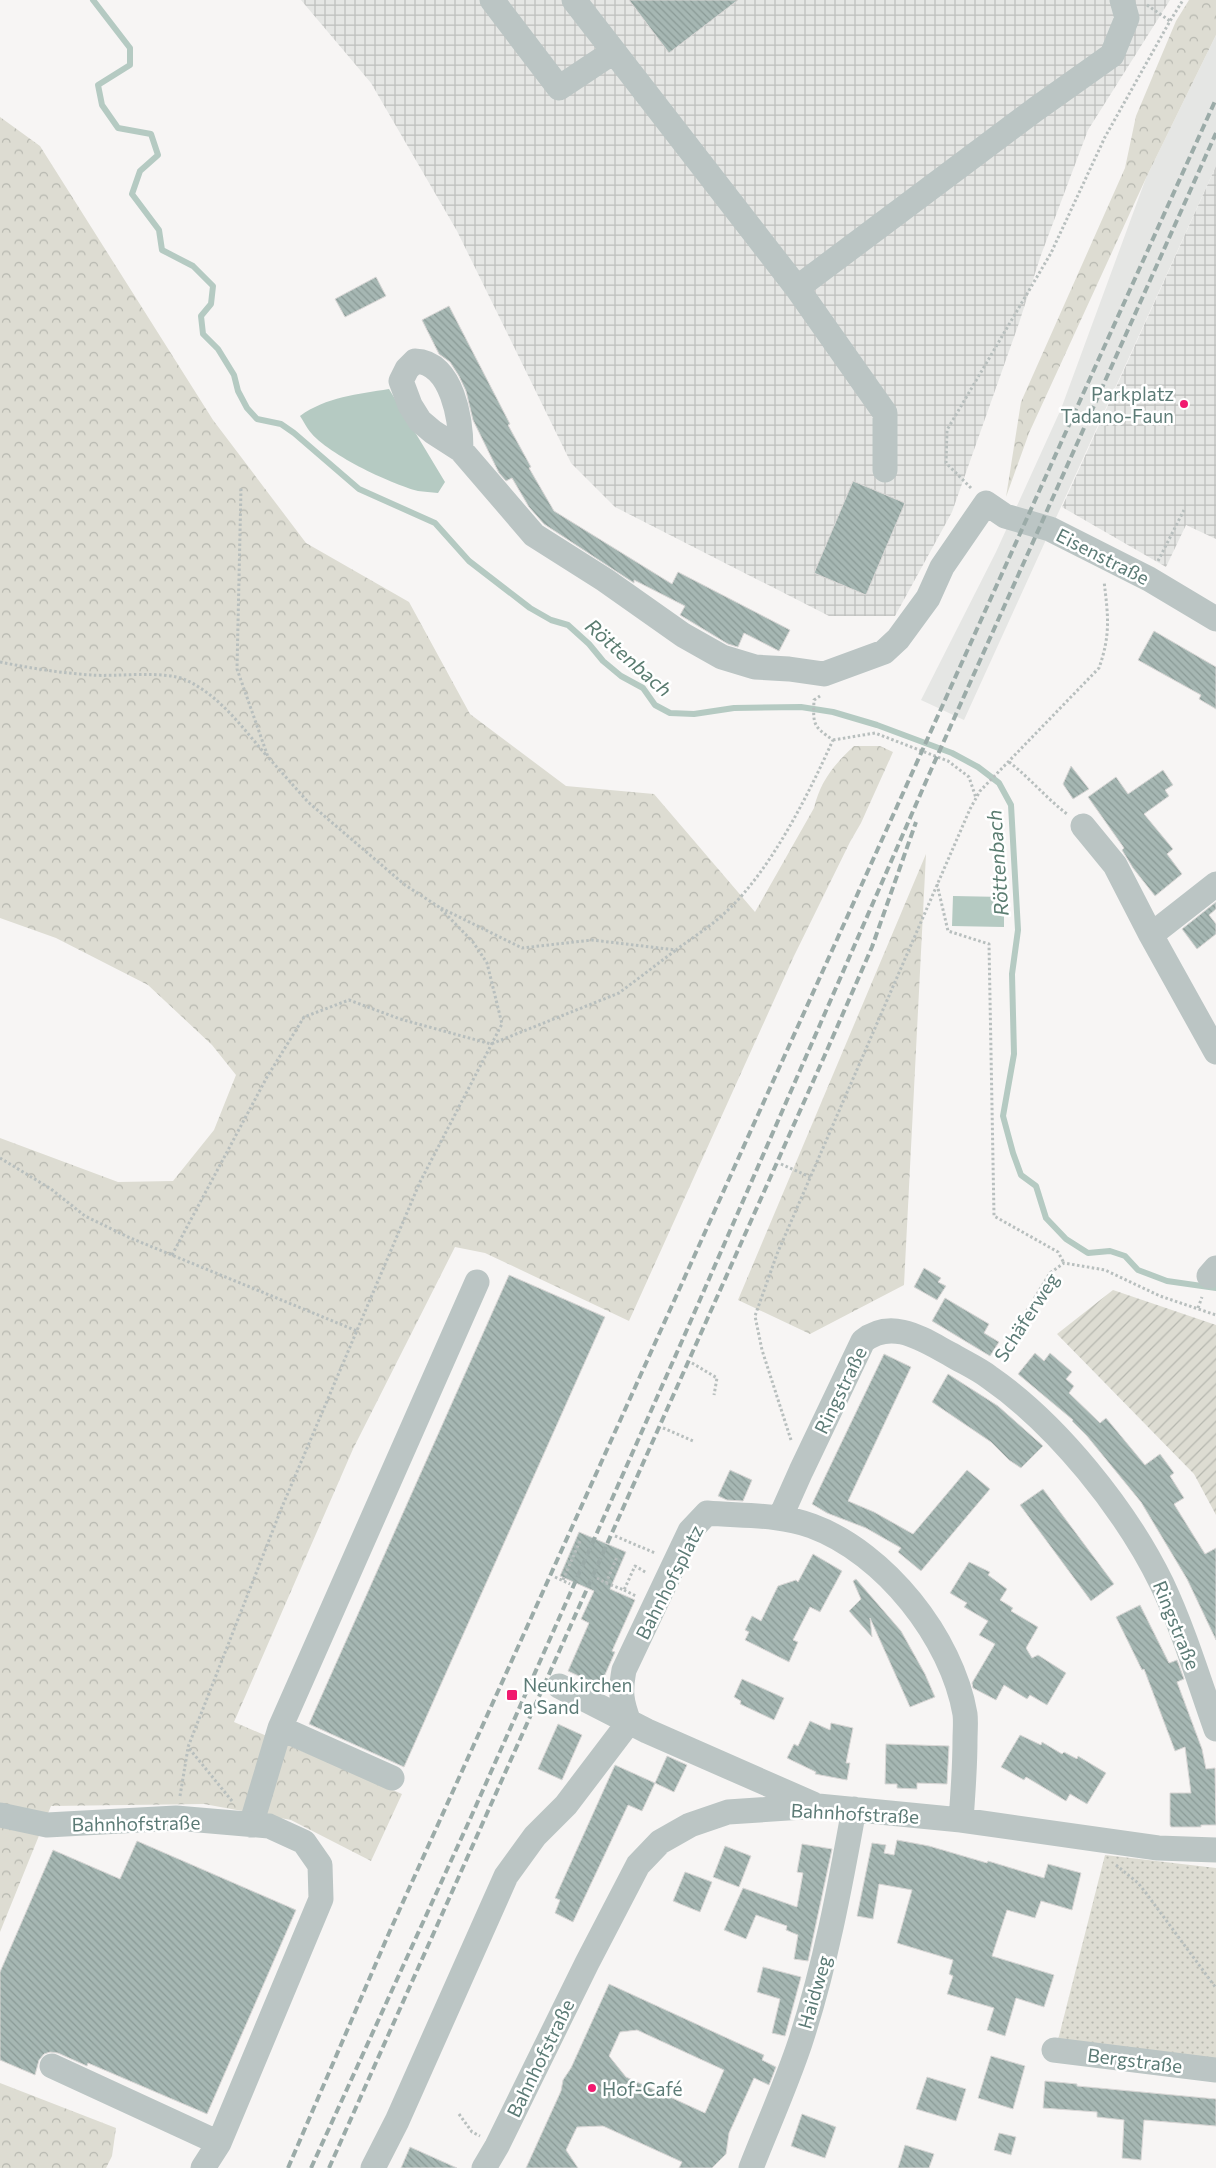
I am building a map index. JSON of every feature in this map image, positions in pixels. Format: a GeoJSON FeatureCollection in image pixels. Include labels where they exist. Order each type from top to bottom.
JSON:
{"type":"FeatureCollection","features":[{"type":"Feature","properties":{"kind":"street"},"geometry":{"type":"LineString","coordinates":[[492,0],[559,88],[614,52]]}},
{"type":"Feature","properties":{"kind":"street"},"geometry":{"type":"LineString","coordinates":[[574,0],[798,288],[885,413],[885,470]]}},
{"type":"Feature","properties":{"kind":"street"},"geometry":{"type":"LineString","coordinates":[[798,288],[1036,109],[1112,55],[1132,0]]}},
{"type":"Feature","properties":{"kind":"street"},"geometry":{"type":"LineString","coordinates":[[461,450],[534,535],[605,580],[683,635],[722,657],[755,667],[824,674],[884,652],[898,639],[928,598],[942,567],[986,503]]}},
{"type":"Feature","properties":{"kind":"street","name":"Eisenstraße"},"geometry":{"type":"LineString","coordinates":[[986,503],[1005,516],[1050,529],[1102,555],[1149,579],[1216,619]]}},
{"type":"Feature","properties":{"kind":"street"},"geometry":{"type":"LineString","coordinates":[[1083,826],[1115,866],[1216,1052]]}},
{"type":"Feature","properties":{"kind":"street"},"geometry":{"type":"LineString","coordinates":[[1151,935],[1216,884]]}},
{"type":"Feature","properties":{"kind":"street"},"geometry":{"type":"LineString","coordinates":[[251,1825],[280,1728],[477,1282]]}},
{"type":"Feature","properties":{"kind":"street","name":"Ringstraße"},"geometry":{"type":"LineString","coordinates":[[780,1518],[863,1341],[873,1334],[888,1330],[904,1332],[930,1343],[988,1376],[1022,1402],[1068,1446],[1139,1542],[1162,1584],[1187,1643],[1216,1729]]}},
{"type":"Feature","properties":{"kind":"street","name":"Bahnhofsplatz"},"geometry":{"type":"LineString","coordinates":[[630,1722],[622,1704],[620,1690],[624,1670],[690,1531],[707,1513],[780,1518]]}},
{"type":"Feature","properties":{"kind":"street"},"geometry":{"type":"LineString","coordinates":[[780,1518],[812,1526],[843,1541],[887,1576],[910,1602],[943,1649],[955,1676],[965,1715],[965,1766],[961,1820]]}},
{"type":"Feature","properties":{"kind":"street"},"geometry":{"type":"LineString","coordinates":[[559,1686],[630,1722],[818,1806]]}},
{"type":"Feature","properties":{"kind":"street"},"geometry":{"type":"LineString","coordinates":[[373,2168],[397,2121],[506,1876],[535,1836],[566,1805],[630,1722]]}},
{"type":"Feature","properties":{"kind":"street"},"geometry":{"type":"LineString","coordinates":[[280,1728],[392,1778]]}},
{"type":"Feature","properties":{"kind":"street","name":"Bahnhofstraße"},"geometry":{"type":"LineString","coordinates":[[484,2168],[497,2146],[587,1962],[638,1865],[660,1842],[690,1825],[728,1812],[818,1806],[961,1820],[1158,1848],[1216,1850]]}},
{"type":"Feature","properties":{"kind":"street","name":"Haidweg"},"geometry":{"type":"LineString","coordinates":[[751,2168],[800,2044],[807,2020],[827,1948],[854,1809]]}},
{"type":"Feature","properties":{"kind":"street","name":"Bahnhofstraße"},"geometry":{"type":"LineString","coordinates":[[0,1815],[47,1825],[176,1818],[269,1826],[304,1842],[320,1865],[321,1899],[219,2143],[203,2168]]}},
{"type":"Feature","properties":{"kind":"street","name":"Bergstraße"},"geometry":{"type":"LineString","coordinates":[[1054,2050],[1216,2070]]}},
{"type":"Feature","properties":{"kind":"street"},"geometry":{"type":"LineString","coordinates":[[52,2066],[219,2143]]}},
{"type":"Feature","properties":{"kind":"path"},"geometry":{"type":"LineString","coordinates":[[1132,0],[1170,21]]}},
{"type":"Feature","properties":{"kind":"path"},"geometry":{"type":"LineString","coordinates":[[986,503],[946,463],[947,430],[1051,253],[1105,137],[1183,0]]}},
{"type":"Feature","properties":{"kind":"path"},"geometry":{"type":"LineString","coordinates":[[241,488],[237,669],[268,757]]}},
{"type":"Feature","properties":{"kind":"path"},"geometry":{"type":"LineString","coordinates":[[1158,562],[1184,510]]}},
{"type":"Feature","properties":{"kind":"path"},"geometry":{"type":"LineString","coordinates":[[801,1471],[762,1350],[755,1316],[777,1254],[810,1176],[970,808],[980,791],[1099,668],[1106,648],[1109,626],[1102,555]]}},
{"type":"Feature","properties":{"kind":"path"},"geometry":{"type":"LineString","coordinates":[[0,662],[91,675],[174,677],[185,680],[228,709],[308,802],[405,885],[439,907],[522,948],[592,940],[676,950]]}},
{"type":"Feature","properties":{"kind":"path"},"geometry":{"type":"LineString","coordinates":[[813,704],[812,714],[818,730],[834,740],[875,733],[948,761],[969,777],[976,798]]}},
{"type":"Feature","properties":{"kind":"path"},"geometry":{"type":"LineString","coordinates":[[172,1255],[267,1076],[304,1017],[349,1000],[400,1019],[491,1044],[619,993],[728,910],[761,870],[808,794],[834,740]]}},
{"type":"Feature","properties":{"kind":"path"},"geometry":{"type":"LineString","coordinates":[[1009,762],[1029,777],[1052,802],[1083,826]]}},
{"type":"Feature","properties":{"kind":"path"},"geometry":{"type":"LineString","coordinates":[[937,884],[948,931],[989,944],[994,1216],[1058,1252],[1064,1263]]}},
{"type":"Feature","properties":{"kind":"path"},"geometry":{"type":"LineString","coordinates":[[176,1818],[188,1747],[282,1507],[420,1182],[502,1024],[487,963],[473,942],[439,907]]}},
{"type":"Feature","properties":{"kind":"path"},"geometry":{"type":"LineString","coordinates":[[0,1158],[51,1189],[85,1216],[172,1255],[357,1331]]}},
{"type":"Feature","properties":{"kind":"path"},"geometry":{"type":"LineString","coordinates":[[781,1164],[810,1176]]}},
{"type":"Feature","properties":{"kind":"path","name":"Schäferweg"},"geometry":{"type":"LineString","coordinates":[[988,1376],[1050,1273],[1064,1263],[1105,1270],[1160,1296],[1216,1315]]}},
{"type":"Feature","properties":{"kind":"path"},"geometry":{"type":"LineString","coordinates":[[1198,1308],[1209,1280]]}},
{"type":"Feature","properties":{"kind":"path"},"geometry":{"type":"LineString","coordinates":[[692,1363],[717,1378],[714,1396]]}},
{"type":"Feature","properties":{"kind":"path"},"geometry":{"type":"LineString","coordinates":[[664,1428],[694,1441]]}},
{"type":"Feature","properties":{"kind":"path"},"geometry":{"type":"LineString","coordinates":[[616,1536],[663,1556]]}},
{"type":"Feature","properties":{"kind":"path"},"geometry":{"type":"LineString","coordinates":[[563,1580],[580,1541]]}},
{"type":"Feature","properties":{"kind":"path"},"geometry":{"type":"LineString","coordinates":[[606,1583],[617,1556]]}},
{"type":"Feature","properties":{"kind":"path"},"geometry":{"type":"LineString","coordinates":[[624,1590],[635,1566]]}},
{"type":"Feature","properties":{"kind":"path"},"geometry":{"type":"LineString","coordinates":[[555,1577],[570,1584]]}},
{"type":"Feature","properties":{"kind":"path"},"geometry":{"type":"LineString","coordinates":[[597,1578],[635,1595]]}},
{"type":"Feature","properties":{"kind":"path"},"geometry":{"type":"LineString","coordinates":[[188,1747],[251,1825]]}},
{"type":"Feature","properties":{"kind":"path"},"geometry":{"type":"LineString","coordinates":[[1115,1864],[1142,1888],[1216,1988]]}},
{"type":"Feature","properties":{"kind":"path"},"geometry":{"type":"LineString","coordinates":[[459,2114],[472,2132]]}},
{"type":"Feature","properties":{"kind":"shaded area"},"geometry":{"type":"Polygon","coordinates":[[[301,0],[1170,0],[1088,130],[1041,255],[952,512],[895,616],[829,616],[615,507],[571,463],[457,231],[371,83],[301,0]]]}},
{"type":"Feature","properties":{"kind":"shaded area"},"geometry":{"type":"Polygon","coordinates":[[[1216,35],[1216,166],[964,720],[921,700],[996,552],[1061,409],[1146,178],[1216,35]]]}},
{"type":"Feature","properties":{"kind":"shaded area"},"geometry":{"type":"Polygon","coordinates":[[[1216,166],[1216,539],[1186,525],[1166,567],[1062,507],[1216,166]]]}},
{"type":"Feature","properties":{"kind":"shaded area"},"geometry":{"type":"Polygon","coordinates":[[[389,389],[445,482],[438,493],[418,491],[406,487],[359,466],[328,448],[316,438],[300,416],[331,400],[389,389]]]}},
{"type":"Feature","properties":{"kind":"shaded area"},"geometry":{"type":"Polygon","coordinates":[[[953,896],[1004,897],[1004,927],[952,926],[953,896]]]}},
{"type":"Feature","properties":{"kind":"green space"},"geometry":{"type":"Polygon","coordinates":[[[1189,0],[1216,0],[1216,35],[1146,178],[1029,433],[1006,497],[1021,402],[1125,168],[1136,116],[1176,21],[1189,0]]]}},
{"type":"Feature","properties":{"kind":"green space"},"geometry":{"type":"Polygon","coordinates":[[[0,117],[40,146],[213,420],[306,543],[409,602],[470,714],[566,786],[654,794],[755,912],[814,808],[824,781],[840,760],[854,746],[880,746],[893,752],[861,823],[794,956],[629,1321],[485,1253],[455,1247],[353,1449],[234,1722],[402,1794],[371,1861],[291,1820],[204,1804],[51,1806],[0,1932],[0,1138],[118,1182],[173,1181],[214,1130],[236,1075],[212,1045],[148,985],[56,938],[0,918],[0,117]]]}},
{"type":"Feature","properties":{"kind":"green space"},"geometry":{"type":"Polygon","coordinates":[[[926,854],[904,1285],[810,1334],[738,1300],[926,854]]]}},
{"type":"Feature","properties":{"kind":"green space"},"geometry":{"type":"Polygon","coordinates":[[[1113,1290],[1216,1325],[1216,1515],[1194,1474],[1057,1334],[1113,1290]]]}},
{"type":"Feature","properties":{"kind":"green space"},"geometry":{"type":"Polygon","coordinates":[[[1105,1855],[1216,1868],[1216,2059],[1058,2040],[1105,1855]]]}},
{"type":"Feature","properties":{"kind":"green space"},"geometry":{"type":"Polygon","coordinates":[[[0,2083],[116,2128],[112,2156],[106,2168],[0,2168],[0,2083]]]}},
{"type":"Feature","properties":{"kind":"building"},"geometry":{"type":"Polygon","coordinates":[[[629,0],[738,0],[669,53],[629,0]]]}},
{"type":"Feature","properties":{"kind":"building"},"geometry":{"type":"Polygon","coordinates":[[[376,277],[386,296],[345,317],[335,299],[376,277]]]}},
{"type":"Feature","properties":{"kind":"building"},"geometry":{"type":"Polygon","coordinates":[[[449,306],[510,424],[508,425],[531,467],[529,468],[554,511],[672,584],[678,572],[790,630],[779,651],[744,633],[738,647],[728,644],[680,615],[685,606],[634,580],[634,583],[544,524],[529,507],[512,478],[506,481],[499,473],[473,420],[466,391],[459,376],[450,362],[439,354],[422,320],[449,306]]]}},
{"type":"Feature","properties":{"kind":"building"},"geometry":{"type":"Polygon","coordinates":[[[853,481],[905,503],[866,595],[814,573],[853,481]]]}},
{"type":"Feature","properties":{"kind":"building"},"geometry":{"type":"Polygon","coordinates":[[[1154,631],[1216,667],[1216,709],[1199,699],[1201,695],[1138,660],[1154,631]]]}},
{"type":"Feature","properties":{"kind":"building"},"geometry":{"type":"Polygon","coordinates":[[[1071,766],[1089,789],[1073,799],[1063,784],[1071,766]]]}},
{"type":"Feature","properties":{"kind":"building"},"geometry":{"type":"Polygon","coordinates":[[[1163,770],[1173,785],[1165,790],[1169,796],[1144,814],[1173,849],[1167,854],[1182,874],[1155,896],[1133,868],[1122,850],[1124,848],[1088,797],[1116,777],[1128,794],[1163,770]]]}},
{"type":"Feature","properties":{"kind":"building"},"geometry":{"type":"Polygon","coordinates":[[[1216,902],[1216,909],[1209,915],[1216,924],[1216,934],[1197,949],[1182,929],[1216,902]]]}},
{"type":"Feature","properties":{"kind":"building"},"geometry":{"type":"Polygon","coordinates":[[[924,1268],[941,1278],[938,1282],[946,1286],[937,1300],[914,1287],[924,1268]]]}},
{"type":"Feature","properties":{"kind":"building"},"geometry":{"type":"Polygon","coordinates":[[[509,1275],[605,1317],[404,1767],[309,1724],[509,1275]]]}},
{"type":"Feature","properties":{"kind":"building"},"geometry":{"type":"Polygon","coordinates":[[[945,1298],[989,1324],[984,1333],[999,1342],[990,1356],[932,1321],[945,1298]]]}},
{"type":"Feature","properties":{"kind":"building"},"geometry":{"type":"Polygon","coordinates":[[[1035,1353],[1044,1361],[1050,1353],[1072,1372],[1066,1379],[1074,1386],[1069,1393],[1100,1423],[1106,1418],[1145,1465],[1160,1454],[1174,1473],[1170,1476],[1184,1498],[1174,1504],[1205,1554],[1216,1548],[1216,1640],[1187,1579],[1141,1502],[1073,1420],[1018,1374],[1035,1353]]]}},
{"type":"Feature","properties":{"kind":"building"},"geometry":{"type":"Polygon","coordinates":[[[884,1354],[911,1367],[848,1501],[874,1512],[913,1534],[967,1470],[990,1489],[921,1571],[898,1552],[901,1548],[866,1528],[827,1513],[812,1504],[884,1354]]]}},
{"type":"Feature","properties":{"kind":"building"},"geometry":{"type":"Polygon","coordinates":[[[948,1374],[998,1406],[1043,1446],[1021,1468],[1009,1460],[991,1442],[932,1402],[948,1374]]]}},
{"type":"Feature","properties":{"kind":"building"},"geometry":{"type":"Polygon","coordinates":[[[730,1470],[752,1480],[743,1501],[727,1500],[718,1496],[730,1470]]]}},
{"type":"Feature","properties":{"kind":"building"},"geometry":{"type":"Polygon","coordinates":[[[1043,1489],[1114,1584],[1091,1601],[1020,1505],[1043,1489]]]}},
{"type":"Feature","properties":{"kind":"building"},"geometry":{"type":"Polygon","coordinates":[[[579,1532],[626,1552],[610,1589],[635,1600],[612,1651],[615,1652],[600,1686],[568,1671],[589,1623],[581,1619],[594,1591],[560,1576],[579,1532]]]}},
{"type":"Feature","properties":{"kind":"building"},"geometry":{"type":"Polygon","coordinates":[[[813,1554],[842,1571],[820,1612],[810,1607],[793,1640],[798,1642],[789,1662],[745,1640],[749,1632],[745,1630],[752,1616],[761,1621],[778,1586],[796,1580],[798,1582],[813,1554]]]}},
{"type":"Feature","properties":{"kind":"building"},"geometry":{"type":"Polygon","coordinates":[[[969,1562],[990,1572],[988,1575],[1007,1589],[1000,1600],[1013,1608],[1011,1611],[1038,1627],[1026,1648],[1032,1658],[1038,1655],[1066,1673],[1047,1705],[1030,1695],[1027,1699],[1004,1685],[996,1700],[973,1688],[972,1683],[995,1644],[979,1635],[988,1621],[964,1607],[967,1603],[950,1593],[969,1562]]]}},
{"type":"Feature","properties":{"kind":"building"},"geometry":{"type":"Polygon","coordinates":[[[856,1579],[901,1631],[925,1674],[935,1697],[910,1707],[870,1618],[872,1637],[849,1611],[861,1599],[853,1581],[856,1579]]]}},
{"type":"Feature","properties":{"kind":"building"},"geometry":{"type":"Polygon","coordinates":[[[1140,1605],[1169,1663],[1177,1660],[1184,1679],[1177,1682],[1202,1749],[1206,1769],[1215,1768],[1216,1825],[1171,1827],[1170,1825],[1170,1793],[1191,1793],[1185,1747],[1175,1751],[1144,1669],[1142,1670],[1116,1617],[1140,1605]]]}},
{"type":"Feature","properties":{"kind":"building"},"geometry":{"type":"Polygon","coordinates":[[[742,1679],[784,1698],[774,1720],[740,1704],[741,1701],[734,1697],[742,1679]]]}},
{"type":"Feature","properties":{"kind":"building"},"geometry":{"type":"Polygon","coordinates":[[[810,1721],[830,1730],[831,1723],[853,1728],[846,1763],[850,1763],[847,1780],[815,1774],[816,1772],[787,1758],[794,1744],[798,1746],[810,1721]]]}},
{"type":"Feature","properties":{"kind":"building"},"geometry":{"type":"Polygon","coordinates":[[[558,1724],[582,1735],[562,1780],[538,1769],[558,1724]]]}},
{"type":"Feature","properties":{"kind":"building"},"geometry":{"type":"Polygon","coordinates":[[[1020,1735],[1041,1745],[1042,1742],[1062,1754],[1064,1752],[1077,1759],[1078,1756],[1106,1773],[1087,1804],[1070,1794],[1066,1801],[1026,1777],[1024,1780],[1001,1767],[1020,1735]]]}},
{"type":"Feature","properties":{"kind":"building"},"geometry":{"type":"Polygon","coordinates":[[[886,1744],[949,1746],[947,1784],[917,1783],[917,1789],[897,1788],[897,1784],[885,1784],[886,1744]]]}},
{"type":"Feature","properties":{"kind":"building"},"geometry":{"type":"Polygon","coordinates":[[[667,1756],[687,1765],[674,1792],[655,1783],[667,1756]]]}},
{"type":"Feature","properties":{"kind":"building"},"geometry":{"type":"Polygon","coordinates":[[[615,1765],[655,1783],[642,1811],[628,1805],[573,1922],[555,1913],[560,1900],[555,1898],[615,1765]]]}},
{"type":"Feature","properties":{"kind":"building"},"geometry":{"type":"Polygon","coordinates":[[[897,1840],[929,1846],[987,1863],[988,1861],[1044,1878],[1048,1864],[1081,1873],[1072,1910],[1041,1901],[1035,1918],[1007,1910],[992,1956],[1054,1975],[1044,2007],[1016,1998],[1005,2036],[987,2030],[994,2008],[947,1994],[953,1976],[949,1974],[953,1960],[897,1943],[912,1890],[879,1884],[873,1919],[857,1916],[872,1843],[886,1845],[884,1853],[894,1855],[897,1840]]]}},
{"type":"Feature","properties":{"kind":"building"},"geometry":{"type":"Polygon","coordinates":[[[137,1841],[296,1910],[207,2114],[88,2063],[87,2066],[58,2053],[50,2052],[44,2054],[39,2060],[35,2075],[0,2060],[0,1972],[53,1850],[120,1879],[137,1841]]]}},
{"type":"Feature","properties":{"kind":"building"},"geometry":{"type":"Polygon","coordinates":[[[802,1844],[832,1849],[808,1961],[794,1959],[798,1935],[786,1930],[787,1926],[756,1915],[746,1939],[724,1930],[743,1888],[797,1907],[803,1873],[797,1872],[802,1844]]]}},
{"type":"Feature","properties":{"kind":"building"},"geometry":{"type":"Polygon","coordinates":[[[725,1846],[751,1856],[739,1887],[713,1877],[725,1846]]]}},
{"type":"Feature","properties":{"kind":"building"},"geometry":{"type":"Polygon","coordinates":[[[685,1872],[712,1882],[700,1912],[673,1901],[685,1872]]]}},
{"type":"Feature","properties":{"kind":"building"},"geometry":{"type":"Polygon","coordinates":[[[763,1967],[801,1977],[785,2036],[772,2033],[780,1999],[757,1992],[763,1967]]]}},
{"type":"Feature","properties":{"kind":"building"},"geometry":{"type":"Polygon","coordinates":[[[609,1984],[764,2055],[762,2060],[776,2067],[769,2085],[754,2078],[729,2133],[726,2154],[712,2168],[679,2168],[682,2162],[603,2126],[577,2127],[566,2150],[578,2168],[526,2168],[561,2091],[563,2080],[571,2068],[609,1984]],[[637,2030],[620,2032],[609,2056],[626,2077],[705,2113],[724,2070],[637,2030]]]}},
{"type":"Feature","properties":{"kind":"building"},"geometry":{"type":"Polygon","coordinates":[[[991,2056],[1025,2066],[1013,2109],[978,2098],[991,2056]]]}},
{"type":"Feature","properties":{"kind":"building"},"geometry":{"type":"Polygon","coordinates":[[[927,2077],[966,2089],[956,2121],[916,2109],[927,2077]]]}},
{"type":"Feature","properties":{"kind":"building"},"geometry":{"type":"Polygon","coordinates":[[[1045,2081],[1077,2084],[1077,2086],[1216,2099],[1216,2126],[1144,2120],[1141,2160],[1122,2158],[1124,2120],[1097,2117],[1097,2112],[1043,2108],[1045,2081]]]}},
{"type":"Feature","properties":{"kind":"building"},"geometry":{"type":"Polygon","coordinates":[[[802,2114],[836,2127],[825,2158],[791,2146],[802,2114]]]}},
{"type":"Feature","properties":{"kind":"building"},"geometry":{"type":"Polygon","coordinates":[[[999,2133],[1016,2137],[1011,2155],[994,2150],[999,2133]]]}},
{"type":"Feature","properties":{"kind":"building"},"geometry":{"type":"Polygon","coordinates":[[[905,2145],[934,2154],[929,2168],[898,2168],[905,2145]]]}},
{"type":"Feature","properties":{"kind":"building"},"geometry":{"type":"Polygon","coordinates":[[[410,2147],[457,2168],[401,2168],[410,2147]]]}},
{"type":"Feature","properties":{"kind":"waterway","name":"Röttenbach"},"geometry":{"type":"LineString","coordinates":[[93,0],[130,48],[130,65],[98,85],[102,105],[118,128],[151,134],[158,155],[140,171],[132,194],[159,230],[162,250],[193,266],[213,286],[211,304],[201,316],[203,334],[218,349],[234,375],[238,391],[247,408],[257,419],[281,424],[359,489],[435,523],[469,561],[530,608],[551,620],[568,625],[589,644],[603,661],[621,676],[643,688],[655,705],[670,713],[694,714],[734,708],[801,707],[833,712],[877,725],[952,753],[978,767],[999,783],[1011,805],[1018,930],[1012,974],[1014,1054],[1003,1116],[1021,1175],[1036,1186],[1046,1218],[1066,1239],[1088,1253],[1110,1251],[1125,1256],[1138,1270],[1167,1281],[1216,1288]]}},
{"type":"Feature","properties":{"kind":"railway"},"geometry":{"type":"LineString","coordinates":[[288,2168],[389,1933],[1216,99]]}},
{"type":"Feature","properties":{"kind":"railway"},"geometry":{"type":"LineString","coordinates":[[311,2168],[471,1817],[682,1341],[931,770],[1216,133]]}},
{"type":"Feature","properties":{"kind":"railway"},"geometry":{"type":"LineString","coordinates":[[329,2168],[872,947],[916,822]]}},
{"type":"Feature","properties":{"kind":"place","name":"Parkplatz Tadano-Faun"},"geometry":{"type":"Point","coordinates":[1184,404]}},
{"type":"Feature","properties":{"kind":"place","name":"Neunkirchen a Sand"},"geometry":{"type":"Point","coordinates":[512,1695]}},
{"type":"Feature","properties":{"kind":"place","name":"Hof-Café"},"geometry":{"type":"Point","coordinates":[592,2088]}}]}
